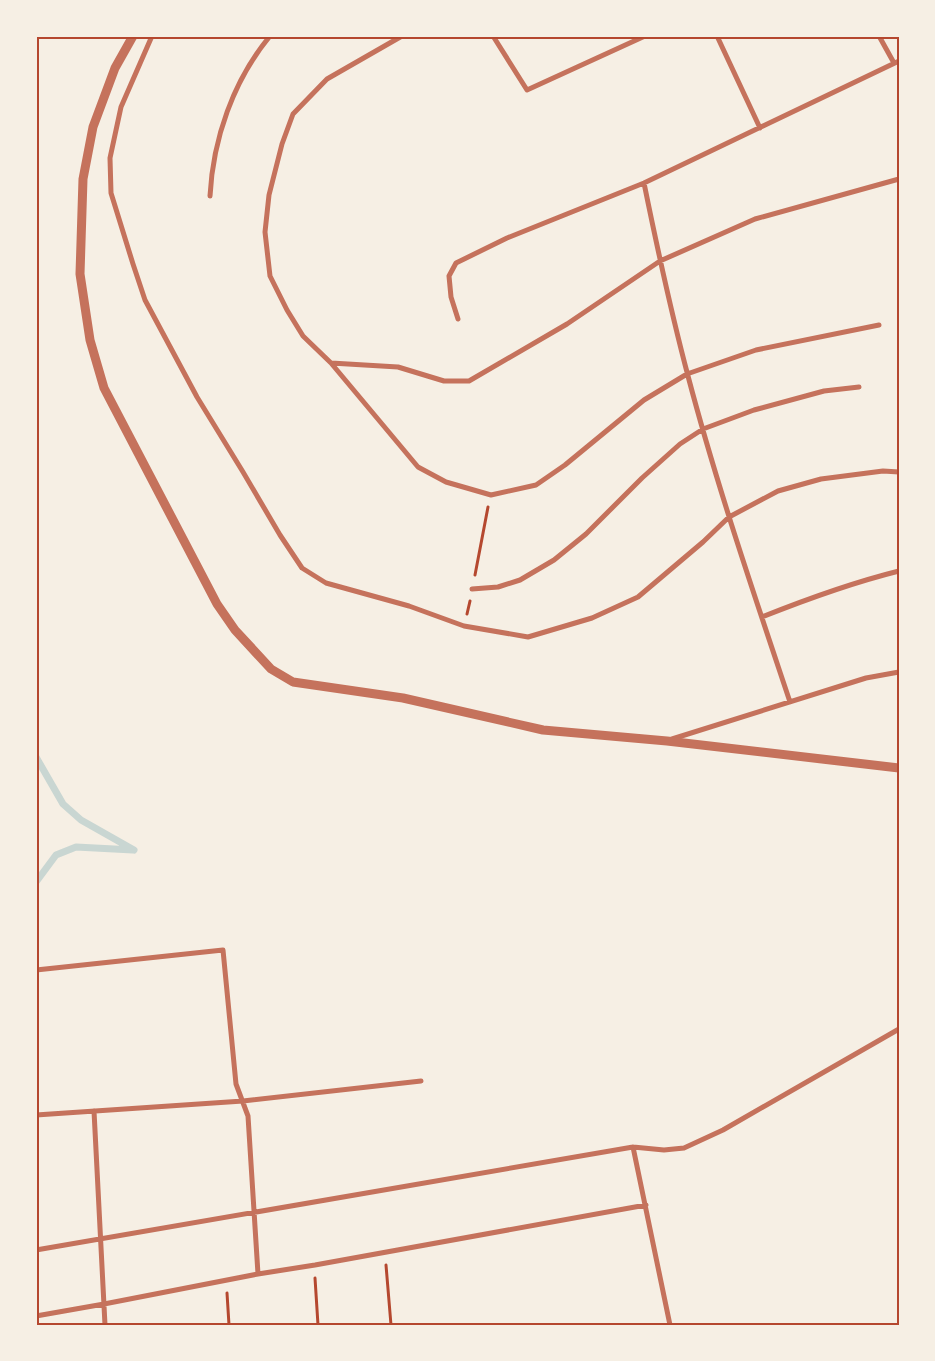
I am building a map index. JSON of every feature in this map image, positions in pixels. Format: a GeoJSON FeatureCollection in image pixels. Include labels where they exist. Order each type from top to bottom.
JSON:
{"type":"FeatureCollection","features":[{"type":"Feature","properties":{"kind":"street"},"geometry":{"type":"LineString","coordinates":[[132,36],[115,68],[93,127],[82,179],[80,274],[90,340],[104,388],[217,604],[235,630],[271,669],[293,682],[403,698],[543,730],[666,741],[899,768]]}},
{"type":"Feature","properties":{"kind":"street"},"geometry":{"type":"LineString","coordinates":[[152,36],[121,107],[110,158],[111,193],[133,264],[145,300],[197,397],[280,535],[302,568],[326,583],[409,606],[464,626],[528,637],[592,618],[638,597],[703,542],[729,517],[778,491],[821,478],[883,471],[899,472]]}},
{"type":"Feature","properties":{"kind":"street"},"geometry":{"type":"LineString","coordinates":[[210,196],[212,172],[224,121],[246,70],[256,53],[270,36]]}},
{"type":"Feature","properties":{"kind":"street"},"geometry":{"type":"LineString","coordinates":[[402,36],[327,79],[293,114],[282,144],[269,195],[265,232],[270,276],[303,336],[331,362],[418,466],[446,482],[491,494],[536,485],[565,465],[644,400],[687,374],[756,350],[879,325]]}},
{"type":"Feature","properties":{"kind":"street"},"geometry":{"type":"LineString","coordinates":[[493,36],[527,90],[645,36]]}},
{"type":"Feature","properties":{"kind":"street"},"geometry":{"type":"LineString","coordinates":[[717,36],[760,128]]}},
{"type":"Feature","properties":{"kind":"street"},"geometry":{"type":"LineString","coordinates":[[458,319],[451,297],[450,276],[456,262],[507,238],[644,183],[896,62],[879,36]]}},
{"type":"Feature","properties":{"kind":"street"},"geometry":{"type":"LineString","coordinates":[[331,362],[398,367],[444,381],[469,380],[568,324],[660,261],[755,219],[899,179]]}},
{"type":"Feature","properties":{"kind":"street"},"geometry":{"type":"LineString","coordinates":[[644,183],[660,261],[687,374],[729,517],[790,702]]}},
{"type":"Feature","properties":{"kind":"street"},"geometry":{"type":"LineString","coordinates":[[472,589],[498,587],[520,580],[554,560],[586,534],[642,478],[674,450],[703,429],[754,410],[824,391],[859,387]]}},
{"type":"Feature","properties":{"kind":"street"},"geometry":{"type":"LineString","coordinates":[[762,617],[819,594],[865,579],[899,571]]}},
{"type":"Feature","properties":{"kind":"street"},"geometry":{"type":"LineString","coordinates":[[666,741],[866,678],[899,672]]}},
{"type":"Feature","properties":{"kind":"street"},"geometry":{"type":"LineString","coordinates":[[36,970],[222,950],[236,1084],[248,1116],[258,1274]]}},
{"type":"Feature","properties":{"kind":"street"},"geometry":{"type":"LineString","coordinates":[[36,1250],[634,1147],[664,1150],[684,1148],[723,1130],[899,1029]]}},
{"type":"Feature","properties":{"kind":"street"},"geometry":{"type":"LineString","coordinates":[[36,1115],[243,1101],[421,1081]]}},
{"type":"Feature","properties":{"kind":"street"},"geometry":{"type":"LineString","coordinates":[[94,1111],[105,1325]]}},
{"type":"Feature","properties":{"kind":"street"},"geometry":{"type":"LineString","coordinates":[[634,1147],[670,1325]]}},
{"type":"Feature","properties":{"kind":"street"},"geometry":{"type":"LineString","coordinates":[[36,1316],[258,1274],[646,1205]]}},
{"type":"Feature","properties":{"kind":"path"},"geometry":{"type":"LineString","coordinates":[[464,626],[491,494]]}},
{"type":"Feature","properties":{"kind":"path"},"geometry":{"type":"LineString","coordinates":[[385,1252],[391,1325]]}},
{"type":"Feature","properties":{"kind":"path"},"geometry":{"type":"LineString","coordinates":[[315,1265],[318,1325]]}},
{"type":"Feature","properties":{"kind":"path"},"geometry":{"type":"LineString","coordinates":[[226,1280],[229,1325]]}},
{"type":"Feature","properties":{"kind":"waterway"},"geometry":{"type":"LineString","coordinates":[[36,757],[63,804],[81,820],[134,850]]}},
{"type":"Feature","properties":{"kind":"waterway"},"geometry":{"type":"LineString","coordinates":[[36,882],[56,855],[76,847],[133,850]]}}]}
